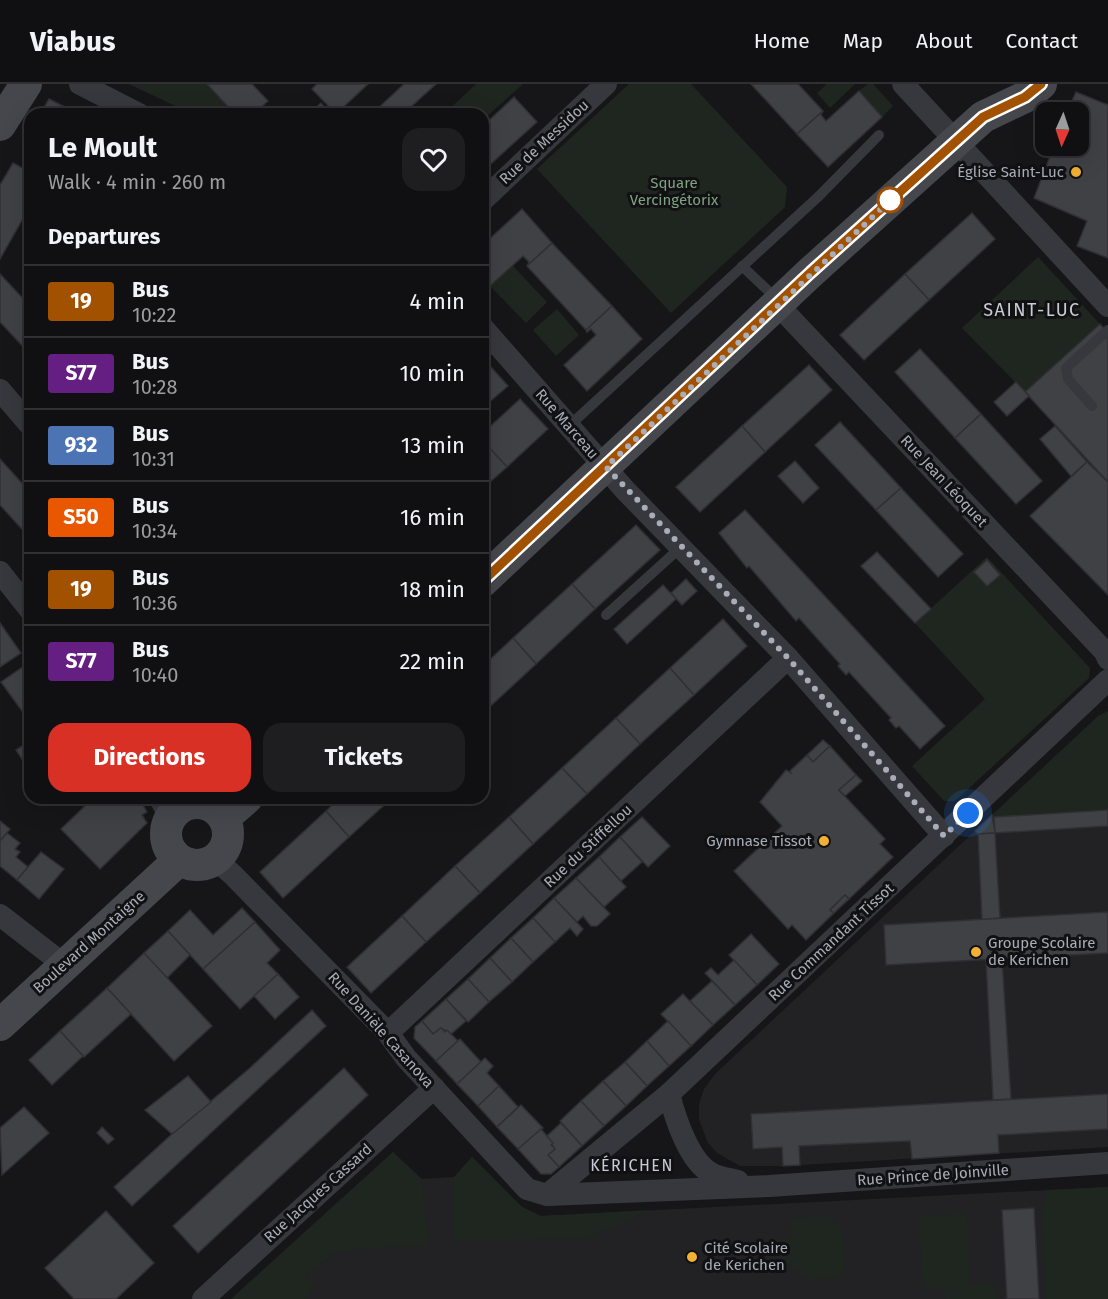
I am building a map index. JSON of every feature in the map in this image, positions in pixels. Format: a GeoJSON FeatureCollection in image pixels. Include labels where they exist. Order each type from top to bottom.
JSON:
{"type":"FeatureCollection","features":[{"type":"Feature","properties":{"kind":"main road"},"geometry":{"type":"LineString","coordinates":[[0,125],[26,84]]}},
{"type":"Feature","properties":{"kind":"main road"},"geometry":{"type":"LineString","coordinates":[[983,117],[993,93],[1002,84]]}},
{"type":"Feature","properties":{"kind":"main road"},"geometry":{"type":"LineString","coordinates":[[489,575],[778,303],[956,141],[983,117],[1025,97],[1041,84]]}},
{"type":"Feature","properties":{"kind":"main road"},"geometry":{"type":"LineString","coordinates":[[187,804],[165,808],[165,833],[169,848],[179,860],[191,866],[204,865],[216,860],[224,852],[236,808],[202,804]]}},
{"type":"Feature","properties":{"kind":"main road","name":"Boulevard Montaigne"},"geometry":{"type":"LineString","coordinates":[[0,1025],[63,964],[179,860]]}},
{"type":"Feature","properties":{"kind":"street"},"geometry":{"type":"LineString","coordinates":[[80,84],[127,108]]}},
{"type":"Feature","properties":{"kind":"street","name":"Rue de Messidou"},"geometry":{"type":"LineString","coordinates":[[489,194],[606,84]]}},
{"type":"Feature","properties":{"kind":"street"},"geometry":{"type":"LineString","coordinates":[[903,84],[1108,306]]}},
{"type":"Feature","properties":{"kind":"street","name":"Rue Jean Léoquet"},"geometry":{"type":"LineString","coordinates":[[778,303],[1105,652],[1108,659]]}},
{"type":"Feature","properties":{"kind":"street","name":"Rue Marceau"},"geometry":{"type":"LineString","coordinates":[[489,335],[606,467],[788,658],[944,836]]}},
{"type":"Feature","properties":{"kind":"street"},"geometry":{"type":"LineString","coordinates":[[0,390],[24,418]]}},
{"type":"Feature","properties":{"kind":"street"},"geometry":{"type":"LineString","coordinates":[[0,572],[24,602]]}},
{"type":"Feature","properties":{"kind":"street","name":"Rue du Stiffellou"},"geometry":{"type":"LineString","coordinates":[[388,1033],[788,658]]}},
{"type":"Feature","properties":{"kind":"street","name":"Rue Commandant Tissot"},"geometry":{"type":"LineString","coordinates":[[547,1195],[669,1094],[1108,680]]}},
{"type":"Feature","properties":{"kind":"street","name":"Rue Danièle Casanova"},"geometry":{"type":"LineString","coordinates":[[216,860],[388,1033],[406,1058],[527,1189],[547,1195]]}},
{"type":"Feature","properties":{"kind":"street"},"geometry":{"type":"LineString","coordinates":[[0,915],[63,964]]}},
{"type":"Feature","properties":{"kind":"street","name":"Rue Jacques Cassard"},"geometry":{"type":"LineString","coordinates":[[203,1299],[434,1088]]}},
{"type":"Feature","properties":{"kind":"street","name":"Rue Prince de Joinville"},"geometry":{"type":"LineString","coordinates":[[669,1094],[675,1118],[689,1149],[712,1175],[757,1187]]}},
{"type":"Feature","properties":{"kind":"street","name":"Rue Prince de Joinville"},"geometry":{"type":"LineString","coordinates":[[547,1195],[757,1187],[1108,1163]]}},
{"type":"Feature","properties":{"kind":"lane"},"geometry":{"type":"LineString","coordinates":[[569,426],[819,196],[879,135]]}},
{"type":"Feature","properties":{"kind":"lane"},"geometry":{"type":"LineString","coordinates":[[742,266],[778,303]]}},
{"type":"Feature","properties":{"kind":"lane"},"geometry":{"type":"LineString","coordinates":[[1092,406],[1068,379],[1066,368],[1108,330]]}},
{"type":"Feature","properties":{"kind":"lane"},"geometry":{"type":"LineString","coordinates":[[606,615],[681,547]]}},
{"type":"Feature","properties":{"kind":"shaded area","name":"Groupe Scolaire de Kerichen"},"geometry":{"type":"Polygon","coordinates":[[[1108,810],[1108,1147],[783,1166],[740,1166],[717,1153],[708,1143],[699,1120],[699,1104],[704,1089],[715,1074],[992,815],[996,817],[1108,810]]]}},
{"type":"Feature","properties":{"kind":"shaded area","name":"Cité Scolaire de Kerichen"},"geometry":{"type":"Polygon","coordinates":[[[393,1152],[422,1179],[454,1177],[472,1157],[522,1207],[541,1216],[1108,1187],[1108,1299],[231,1299],[393,1152]]]}},
{"type":"Feature","properties":{"kind":"green space"},"geometry":{"type":"Polygon","coordinates":[[[129,84],[207,84],[229,108],[179,108],[129,84]]]}},
{"type":"Feature","properties":{"kind":"green space"},"geometry":{"type":"Polygon","coordinates":[[[476,84],[523,84],[489,115],[489,108],[450,108],[476,84]]]}},
{"type":"Feature","properties":{"kind":"green space","name":"Square Vercingétorix"},"geometry":{"type":"Polygon","coordinates":[[[629,84],[691,84],[787,187],[785,207],[671,313],[537,169],[629,84]]]}},
{"type":"Feature","properties":{"kind":"green space"},"geometry":{"type":"Polygon","coordinates":[[[827,84],[855,84],[830,108],[817,93],[827,84]]]}},
{"type":"Feature","properties":{"kind":"green space"},"geometry":{"type":"Polygon","coordinates":[[[868,84],[873,84],[893,106],[882,117],[859,91],[868,84]]]}},
{"type":"Feature","properties":{"kind":"green space"},"geometry":{"type":"Polygon","coordinates":[[[1038,257],[1100,324],[1025,392],[962,328],[1038,257]]]}},
{"type":"Feature","properties":{"kind":"green space"},"geometry":{"type":"Polygon","coordinates":[[[513,266],[547,302],[526,323],[490,286],[513,266]]]}},
{"type":"Feature","properties":{"kind":"green space"},"geometry":{"type":"Polygon","coordinates":[[[557,309],[579,335],[556,356],[533,330],[557,309]]]}},
{"type":"Feature","properties":{"kind":"green space"},"geometry":{"type":"Polygon","coordinates":[[[987,557],[1090,668],[1089,678],[955,801],[944,801],[912,766],[985,699],[915,623],[987,557]]]}},
{"type":"Feature","properties":{"kind":"green space"},"geometry":{"type":"Polygon","coordinates":[[[1108,711],[1108,810],[995,817],[992,815],[1098,716],[1108,711]]]}},
{"type":"Feature","properties":{"kind":"green space"},"geometry":{"type":"Polygon","coordinates":[[[393,1152],[421,1179],[429,1245],[356,1249],[335,1253],[305,1275],[315,1287],[305,1299],[231,1299],[393,1152]]]}},
{"type":"Feature","properties":{"kind":"green space"},"geometry":{"type":"Polygon","coordinates":[[[472,1157],[522,1207],[541,1216],[651,1210],[587,1238],[454,1241],[454,1177],[472,1157]]]}},
{"type":"Feature","properties":{"kind":"green space"},"geometry":{"type":"Polygon","coordinates":[[[1108,1187],[1108,1299],[1046,1299],[1042,1209],[1047,1190],[1108,1187]]]}},
{"type":"Feature","properties":{"kind":"green space"},"geometry":{"type":"Polygon","coordinates":[[[967,1213],[970,1284],[996,1284],[997,1299],[945,1299],[944,1289],[923,1287],[919,1216],[967,1213]]]}},
{"type":"Feature","properties":{"kind":"green space"},"geometry":{"type":"Polygon","coordinates":[[[826,1215],[842,1228],[845,1276],[811,1280],[780,1259],[767,1240],[791,1238],[791,1218],[826,1215]]]}},
{"type":"Feature","properties":{"kind":"building"},"geometry":{"type":"Polygon","coordinates":[[[207,84],[252,84],[268,101],[260,108],[229,108],[207,84]]]}},
{"type":"Feature","properties":{"kind":"building"},"geometry":{"type":"Polygon","coordinates":[[[317,84],[368,84],[342,108],[330,108],[312,89],[317,84]]]}},
{"type":"Feature","properties":{"kind":"building"},"geometry":{"type":"Polygon","coordinates":[[[404,84],[436,84],[410,108],[378,108],[404,84]]]}},
{"type":"Feature","properties":{"kind":"building"},"geometry":{"type":"Polygon","coordinates":[[[751,84],[798,84],[823,111],[797,134],[751,84]]]}},
{"type":"Feature","properties":{"kind":"building"},"geometry":{"type":"Polygon","coordinates":[[[859,91],[882,117],[828,167],[797,134],[823,111],[821,115],[826,121],[859,91]]]}},
{"type":"Feature","properties":{"kind":"building","name":"Église Saint-Luc"},"geometry":{"type":"Polygon","coordinates":[[[1076,92],[1108,105],[1108,258],[1077,246],[1087,221],[1034,198],[1050,156],[1089,156],[1089,102],[1072,102],[1076,92]]]}},
{"type":"Feature","properties":{"kind":"building"},"geometry":{"type":"Polygon","coordinates":[[[514,97],[537,122],[489,166],[489,120],[514,97]]]}},
{"type":"Feature","properties":{"kind":"building"},"geometry":{"type":"Polygon","coordinates":[[[49,99],[67,108],[44,108],[49,99]]]}},
{"type":"Feature","properties":{"kind":"building"},"geometry":{"type":"Polygon","coordinates":[[[321,103],[325,108],[316,108],[321,103]]]}},
{"type":"Feature","properties":{"kind":"building"},"geometry":{"type":"Polygon","coordinates":[[[13,163],[24,169],[24,217],[0,259],[0,185],[13,163]]]}},
{"type":"Feature","properties":{"kind":"building"},"geometry":{"type":"Polygon","coordinates":[[[522,209],[552,243],[527,266],[529,262],[523,256],[490,286],[489,239],[522,209]]]}},
{"type":"Feature","properties":{"kind":"building"},"geometry":{"type":"Polygon","coordinates":[[[972,213],[995,239],[929,300],[905,274],[972,213]]]}},
{"type":"Feature","properties":{"kind":"building"},"geometry":{"type":"Polygon","coordinates":[[[552,243],[612,306],[586,330],[527,266],[552,243]]]}},
{"type":"Feature","properties":{"kind":"building"},"geometry":{"type":"Polygon","coordinates":[[[0,274],[24,300],[24,348],[0,322],[0,274]]]}},
{"type":"Feature","properties":{"kind":"building"},"geometry":{"type":"Polygon","coordinates":[[[905,274],[929,300],[864,360],[840,335],[905,274]]]}},
{"type":"Feature","properties":{"kind":"building"},"geometry":{"type":"Polygon","coordinates":[[[612,306],[642,339],[587,391],[564,365],[596,335],[591,329],[587,332],[586,330],[612,306]]]}},
{"type":"Feature","properties":{"kind":"building"},"geometry":{"type":"Polygon","coordinates":[[[1100,324],[1108,333],[1108,482],[1025,392],[1100,324]]]}},
{"type":"Feature","properties":{"kind":"building"},"geometry":{"type":"Polygon","coordinates":[[[920,349],[981,414],[955,438],[895,372],[920,349]]]}},
{"type":"Feature","properties":{"kind":"building"},"geometry":{"type":"Polygon","coordinates":[[[809,365],[832,390],[765,452],[742,426],[809,365]]]}},
{"type":"Feature","properties":{"kind":"building"},"geometry":{"type":"Polygon","coordinates":[[[489,367],[508,386],[489,402],[489,367]]]}},
{"type":"Feature","properties":{"kind":"building"},"geometry":{"type":"Polygon","coordinates":[[[1016,382],[1029,396],[1007,416],[994,402],[1016,382]]]}},
{"type":"Feature","properties":{"kind":"building"},"geometry":{"type":"Polygon","coordinates":[[[520,399],[548,429],[507,467],[489,448],[489,427],[520,399]]]}},
{"type":"Feature","properties":{"kind":"building"},"geometry":{"type":"Polygon","coordinates":[[[981,414],[1042,481],[1016,504],[955,438],[981,414]]]}},
{"type":"Feature","properties":{"kind":"building"},"geometry":{"type":"Polygon","coordinates":[[[840,422],[901,488],[876,510],[815,445],[840,422]]]}},
{"type":"Feature","properties":{"kind":"building"},"geometry":{"type":"Polygon","coordinates":[[[742,426],[765,452],[700,512],[676,487],[742,426]]]}},
{"type":"Feature","properties":{"kind":"building"},"geometry":{"type":"Polygon","coordinates":[[[1055,426],[1087,462],[1071,476],[1040,439],[1055,426]]]}},
{"type":"Feature","properties":{"kind":"building"},"geometry":{"type":"Polygon","coordinates":[[[489,448],[507,467],[489,483],[489,448]]]}},
{"type":"Feature","properties":{"kind":"building"},"geometry":{"type":"Polygon","coordinates":[[[0,459],[24,485],[24,531],[0,505],[0,459]]]}},
{"type":"Feature","properties":{"kind":"building"},"geometry":{"type":"Polygon","coordinates":[[[795,461],[819,488],[803,503],[778,476],[795,461]]]}},
{"type":"Feature","properties":{"kind":"building"},"geometry":{"type":"Polygon","coordinates":[[[1087,462],[1108,482],[1108,595],[1030,516],[1087,462]]]}},
{"type":"Feature","properties":{"kind":"building"},"geometry":{"type":"Polygon","coordinates":[[[901,488],[963,554],[938,577],[876,510],[901,488]]]}},
{"type":"Feature","properties":{"kind":"building"},"geometry":{"type":"Polygon","coordinates":[[[745,510],[945,726],[920,749],[899,726],[896,728],[889,720],[891,718],[849,672],[846,675],[838,666],[840,664],[799,618],[796,621],[749,566],[747,568],[719,533],[745,510]]]}},
{"type":"Feature","properties":{"kind":"building"},"geometry":{"type":"Polygon","coordinates":[[[636,525],[660,550],[595,609],[572,584],[636,525]]]}},
{"type":"Feature","properties":{"kind":"building"},"geometry":{"type":"Polygon","coordinates":[[[877,552],[931,609],[915,623],[861,566],[877,552]]]}},
{"type":"Feature","properties":{"kind":"building"},"geometry":{"type":"Polygon","coordinates":[[[987,560],[1000,575],[987,586],[974,572],[987,560]]]}},
{"type":"Feature","properties":{"kind":"building"},"geometry":{"type":"Polygon","coordinates":[[[686,579],[697,591],[682,605],[671,593],[686,579]]]}},
{"type":"Feature","properties":{"kind":"building"},"geometry":{"type":"Polygon","coordinates":[[[572,584],[595,609],[536,664],[513,638],[572,584]]]}},
{"type":"Feature","properties":{"kind":"building"},"geometry":{"type":"Polygon","coordinates":[[[663,585],[676,599],[627,644],[614,629],[663,585]]]}},
{"type":"Feature","properties":{"kind":"building"},"geometry":{"type":"Polygon","coordinates":[[[723,619],[747,646],[694,695],[670,668],[723,619]]]}},
{"type":"Feature","properties":{"kind":"building"},"geometry":{"type":"Polygon","coordinates":[[[0,623],[21,653],[0,667],[0,623]]]}},
{"type":"Feature","properties":{"kind":"building"},"geometry":{"type":"Polygon","coordinates":[[[513,638],[536,664],[489,707],[489,660],[513,638]]]}},
{"type":"Feature","properties":{"kind":"building"},"geometry":{"type":"Polygon","coordinates":[[[24,666],[24,710],[22,711],[1,682],[24,666]]]}},
{"type":"Feature","properties":{"kind":"building"},"geometry":{"type":"Polygon","coordinates":[[[670,668],[694,695],[640,744],[616,718],[670,668]]]}},
{"type":"Feature","properties":{"kind":"building"},"geometry":{"type":"Polygon","coordinates":[[[616,718],[640,744],[587,794],[562,768],[616,718]]]}},
{"type":"Feature","properties":{"kind":"building"},"geometry":{"type":"Polygon","coordinates":[[[823,740],[830,746],[813,762],[807,755],[823,740]]]}},
{"type":"Feature","properties":{"kind":"building"},"geometry":{"type":"Polygon","coordinates":[[[24,745],[24,762],[16,750],[24,745]]]}},
{"type":"Feature","properties":{"kind":"building","name":"Gymnase Tissot"},"geometry":{"type":"Polygon","coordinates":[[[830,746],[856,775],[839,790],[885,839],[880,844],[893,857],[849,899],[845,895],[830,910],[834,913],[806,940],[792,925],[788,929],[734,871],[782,826],[760,802],[786,770],[791,773],[790,771],[807,755],[813,762],[830,746]]]}},
{"type":"Feature","properties":{"kind":"building"},"geometry":{"type":"Polygon","coordinates":[[[562,768],[587,794],[533,844],[509,817],[562,768]]]}},
{"type":"Feature","properties":{"kind":"building"},"geometry":{"type":"Polygon","coordinates":[[[856,775],[862,781],[845,796],[839,790],[856,775]]]}},
{"type":"Feature","properties":{"kind":"building"},"geometry":{"type":"Polygon","coordinates":[[[142,804],[147,812],[142,815],[147,823],[100,869],[61,829],[86,805],[142,804]]]}},
{"type":"Feature","properties":{"kind":"building"},"geometry":{"type":"Polygon","coordinates":[[[334,804],[385,804],[349,837],[326,811],[334,804]]]}},
{"type":"Feature","properties":{"kind":"building"},"geometry":{"type":"Polygon","coordinates":[[[1108,810],[1108,826],[995,833],[994,817],[1108,810]]]}},
{"type":"Feature","properties":{"kind":"building"},"geometry":{"type":"Polygon","coordinates":[[[326,811],[349,837],[283,898],[260,872],[326,811]]]}},
{"type":"Feature","properties":{"kind":"building"},"geometry":{"type":"Polygon","coordinates":[[[992,815],[995,833],[978,834],[975,831],[992,815]]]}},
{"type":"Feature","properties":{"kind":"building"},"geometry":{"type":"Polygon","coordinates":[[[509,817],[533,844],[480,893],[455,866],[509,817]]]}},
{"type":"Feature","properties":{"kind":"building"},"geometry":{"type":"Polygon","coordinates":[[[642,817],[670,846],[648,867],[620,837],[642,817]]]}},
{"type":"Feature","properties":{"kind":"building"},"geometry":{"type":"Polygon","coordinates":[[[0,821],[10,829],[0,841],[0,821]]]}},
{"type":"Feature","properties":{"kind":"building"},"geometry":{"type":"Polygon","coordinates":[[[7,833],[20,843],[15,849],[20,852],[16,857],[28,867],[17,880],[0,866],[0,841],[7,833]]]}},
{"type":"Feature","properties":{"kind":"building"},"geometry":{"type":"Polygon","coordinates":[[[995,833],[1000,918],[982,920],[978,834],[995,833]]]}},
{"type":"Feature","properties":{"kind":"building"},"geometry":{"type":"Polygon","coordinates":[[[620,837],[642,862],[621,881],[599,857],[620,837]]]}},
{"type":"Feature","properties":{"kind":"building"},"geometry":{"type":"Polygon","coordinates":[[[41,852],[64,869],[39,899],[17,880],[41,852]]]}},
{"type":"Feature","properties":{"kind":"building"},"geometry":{"type":"Polygon","coordinates":[[[599,857],[626,887],[604,907],[576,878],[599,857]]]}},
{"type":"Feature","properties":{"kind":"building"},"geometry":{"type":"Polygon","coordinates":[[[455,866],[480,893],[426,942],[402,916],[455,866]]]}},
{"type":"Feature","properties":{"kind":"building"},"geometry":{"type":"Polygon","coordinates":[[[576,878],[610,914],[597,926],[591,926],[583,916],[577,922],[554,898],[576,878]]]}},
{"type":"Feature","properties":{"kind":"building"},"geometry":{"type":"Polygon","coordinates":[[[845,895],[849,899],[834,913],[830,910],[845,895]]]}},
{"type":"Feature","properties":{"kind":"building"},"geometry":{"type":"Polygon","coordinates":[[[554,898],[583,929],[577,936],[570,928],[555,942],[533,918],[554,898]]]}},
{"type":"Feature","properties":{"kind":"building"},"geometry":{"type":"Polygon","coordinates":[[[242,908],[255,922],[203,969],[168,931],[190,910],[213,935],[242,908]]]}},
{"type":"Feature","properties":{"kind":"building"},"geometry":{"type":"Polygon","coordinates":[[[1108,912],[1108,953],[886,965],[884,925],[1108,912]]]}},
{"type":"Feature","properties":{"kind":"building"},"geometry":{"type":"Polygon","coordinates":[[[402,916],[426,942],[371,993],[347,967],[402,916]]]}},
{"type":"Feature","properties":{"kind":"building"},"geometry":{"type":"Polygon","coordinates":[[[533,918],[555,942],[533,962],[511,938],[533,918]]]}},
{"type":"Feature","properties":{"kind":"building"},"geometry":{"type":"Polygon","coordinates":[[[255,922],[280,950],[267,963],[278,974],[240,1009],[203,969],[255,922]]]}},
{"type":"Feature","properties":{"kind":"building"},"geometry":{"type":"Polygon","coordinates":[[[168,931],[190,955],[167,978],[144,953],[168,931]]]}},
{"type":"Feature","properties":{"kind":"building"},"geometry":{"type":"Polygon","coordinates":[[[751,934],[779,964],[757,985],[729,955],[751,934]]]}},
{"type":"Feature","properties":{"kind":"building"},"geometry":{"type":"Polygon","coordinates":[[[511,938],[533,962],[512,982],[490,958],[511,938]]]}},
{"type":"Feature","properties":{"kind":"building"},"geometry":{"type":"Polygon","coordinates":[[[144,953],[212,1026],[174,1061],[107,988],[144,953]]]}},
{"type":"Feature","properties":{"kind":"building"},"geometry":{"type":"Polygon","coordinates":[[[490,958],[512,982],[489,1002],[468,979],[490,958]]]}},
{"type":"Feature","properties":{"kind":"building"},"geometry":{"type":"Polygon","coordinates":[[[1002,959],[1011,1099],[993,1100],[986,960],[1002,959]]]}},
{"type":"Feature","properties":{"kind":"building"},"geometry":{"type":"Polygon","coordinates":[[[734,960],[757,985],[735,1005],[705,973],[711,968],[718,975],[734,960]]]}},
{"type":"Feature","properties":{"kind":"building"},"geometry":{"type":"Polygon","coordinates":[[[278,974],[299,997],[275,1019],[254,996],[278,974]]]}},
{"type":"Feature","properties":{"kind":"building"},"geometry":{"type":"Polygon","coordinates":[[[468,979],[489,1002],[468,1022],[446,999],[468,979]]]}},
{"type":"Feature","properties":{"kind":"building"},"geometry":{"type":"Polygon","coordinates":[[[712,981],[735,1005],[713,1025],[690,1001],[712,981]]]}},
{"type":"Feature","properties":{"kind":"building"},"geometry":{"type":"Polygon","coordinates":[[[107,988],[131,1014],[84,1057],[60,1031],[107,988]]]}},
{"type":"Feature","properties":{"kind":"building"},"geometry":{"type":"Polygon","coordinates":[[[683,994],[713,1025],[691,1046],[661,1014],[683,994]]]}},
{"type":"Feature","properties":{"kind":"building"},"geometry":{"type":"Polygon","coordinates":[[[446,999],[466,1021],[451,1034],[441,1028],[433,1034],[422,1021],[446,999]]]}},
{"type":"Feature","properties":{"kind":"building"},"geometry":{"type":"Polygon","coordinates":[[[312,1010],[326,1026],[132,1206],[114,1187],[250,1068],[312,1010]]]}},
{"type":"Feature","properties":{"kind":"building"},"geometry":{"type":"Polygon","coordinates":[[[422,1021],[433,1034],[441,1028],[445,1032],[447,1030],[458,1041],[436,1061],[414,1038],[415,1027],[422,1021]]]}},
{"type":"Feature","properties":{"kind":"building"},"geometry":{"type":"Polygon","coordinates":[[[668,1021],[691,1046],[669,1066],[647,1041],[668,1021]]]}},
{"type":"Feature","properties":{"kind":"building"},"geometry":{"type":"Polygon","coordinates":[[[60,1031],[83,1056],[52,1085],[29,1060],[60,1031]]]}},
{"type":"Feature","properties":{"kind":"building"},"geometry":{"type":"Polygon","coordinates":[[[460,1039],[481,1062],[457,1084],[436,1061],[460,1039]]]}},
{"type":"Feature","properties":{"kind":"building"},"geometry":{"type":"Polygon","coordinates":[[[647,1041],[669,1066],[647,1086],[625,1062],[647,1041]]]}},
{"type":"Feature","properties":{"kind":"building"},"geometry":{"type":"Polygon","coordinates":[[[485,1058],[493,1066],[487,1073],[499,1086],[478,1106],[457,1084],[485,1058]]]}},
{"type":"Feature","properties":{"kind":"building"},"geometry":{"type":"Polygon","coordinates":[[[625,1062],[647,1086],[626,1106],[603,1081],[625,1062]]]}},
{"type":"Feature","properties":{"kind":"building"},"geometry":{"type":"Polygon","coordinates":[[[344,1068],[368,1095],[198,1253],[173,1226],[344,1068]]]}},
{"type":"Feature","properties":{"kind":"building"},"geometry":{"type":"Polygon","coordinates":[[[188,1076],[211,1102],[172,1134],[145,1110],[188,1076]]]}},
{"type":"Feature","properties":{"kind":"building"},"geometry":{"type":"Polygon","coordinates":[[[603,1081],[626,1106],[604,1126],[581,1101],[603,1081]]]}},
{"type":"Feature","properties":{"kind":"building"},"geometry":{"type":"Polygon","coordinates":[[[499,1086],[518,1107],[497,1127],[478,1106],[499,1086]]]}},
{"type":"Feature","properties":{"kind":"building"},"geometry":{"type":"Polygon","coordinates":[[[1108,1094],[1108,1129],[998,1135],[999,1153],[912,1159],[910,1141],[799,1146],[800,1165],[783,1166],[782,1147],[753,1149],[751,1114],[1108,1094]]]}},
{"type":"Feature","properties":{"kind":"building"},"geometry":{"type":"Polygon","coordinates":[[[581,1101],[604,1126],[582,1146],[560,1121],[581,1101]]]}},
{"type":"Feature","properties":{"kind":"building"},"geometry":{"type":"Polygon","coordinates":[[[521,1105],[543,1128],[518,1149],[497,1127],[521,1105]]]}},
{"type":"Feature","properties":{"kind":"building"},"geometry":{"type":"Polygon","coordinates":[[[24,1107],[49,1133],[2,1175],[0,1128],[24,1107]]]}},
{"type":"Feature","properties":{"kind":"building"},"geometry":{"type":"Polygon","coordinates":[[[561,1123],[582,1146],[559,1167],[548,1155],[555,1149],[547,1136],[561,1123]]]}},
{"type":"Feature","properties":{"kind":"building"},"geometry":{"type":"Polygon","coordinates":[[[102,1127],[114,1139],[108,1144],[97,1133],[102,1127]]]}},
{"type":"Feature","properties":{"kind":"building"},"geometry":{"type":"Polygon","coordinates":[[[541,1129],[553,1143],[551,1145],[555,1149],[548,1155],[559,1167],[551,1174],[541,1174],[518,1149],[541,1129]]]}},
{"type":"Feature","properties":{"kind":"building"},"geometry":{"type":"Polygon","coordinates":[[[1034,1208],[1039,1299],[1007,1299],[1002,1210],[1034,1208]]]}},
{"type":"Feature","properties":{"kind":"building"},"geometry":{"type":"Polygon","coordinates":[[[106,1211],[154,1263],[116,1299],[74,1299],[45,1268],[106,1211]]]}},
{"type":"Feature","properties":{"kind":"bus line","name":"19"},"geometry":{"type":"LineString","coordinates":[[489,575],[811,272],[983,117],[1025,97],[1041,84]]}},
{"type":"Feature","properties":{"kind":"place","name":"Église Saint-Luc"},"geometry":{"type":"Point","coordinates":[1076,172]}},
{"type":"Feature","properties":{"kind":"place","name":"Gymnase Tissot"},"geometry":{"type":"Point","coordinates":[824,841]}},
{"type":"Feature","properties":{"kind":"place","name":"Groupe Scolaire de Kerichen"},"geometry":{"type":"Point","coordinates":[976,952]}},
{"type":"Feature","properties":{"kind":"place","name":"Cité Scolaire de Kerichen"},"geometry":{"type":"Point","coordinates":[692,1257]}},
{"type":"Feature","properties":{"kind":"district","name":"SAINT-LUC"},"geometry":{"type":"Point","coordinates":[1032,310]}},
{"type":"Feature","properties":{"kind":"district","name":"KÉRICHEN"},"geometry":{"type":"Point","coordinates":[632,1165]}},
{"type":"Feature","properties":{"kind":"route"},"geometry":{"type":"LineString","coordinates":[[890,200],[897,194],[749,330],[606,467],[625,490],[788,658],[944,836],[968,813]]}}]}
